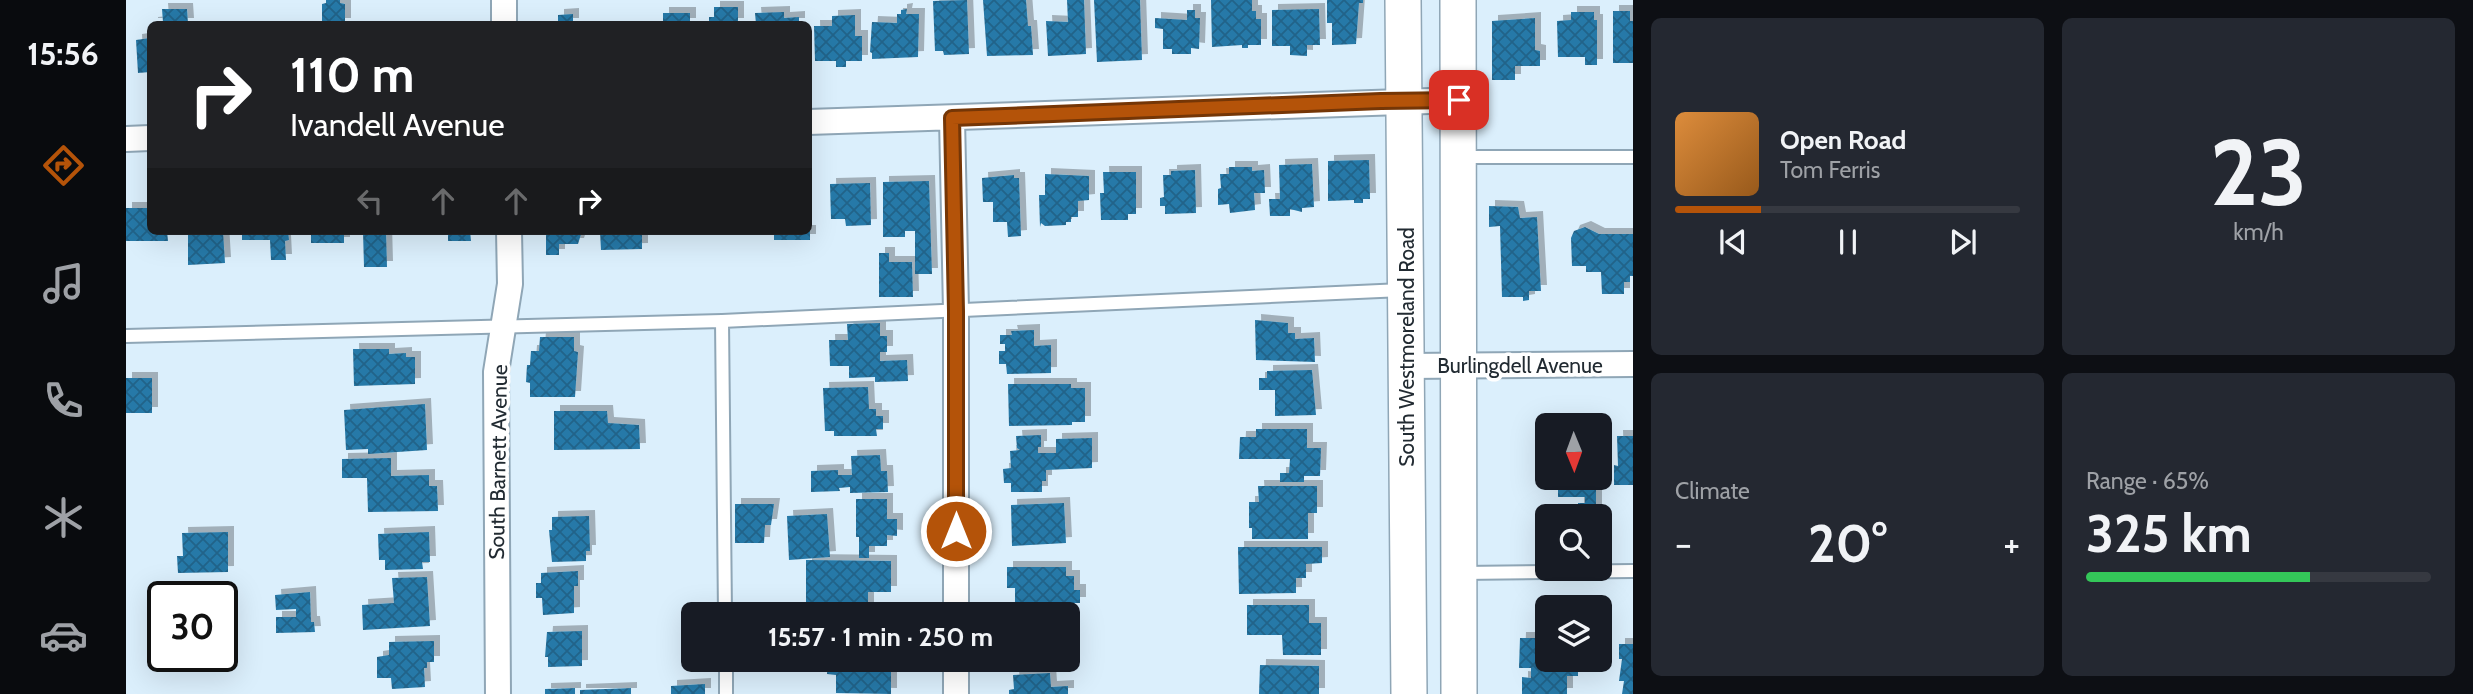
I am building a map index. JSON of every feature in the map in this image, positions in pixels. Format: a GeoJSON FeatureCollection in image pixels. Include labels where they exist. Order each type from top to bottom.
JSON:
{"type":"FeatureCollection","features":[{"type":"Feature","properties":{"kind":"main road","name":"South Westmoreland Road"},"geometry":{"type":"LineString","coordinates":[[1402,0],[1409,694]]}},
{"type":"Feature","properties":{"kind":"main road"},"geometry":{"type":"LineString","coordinates":[[1458,0],[1459,694]]}},
{"type":"Feature","properties":{"kind":"street"},"geometry":{"type":"LineString","coordinates":[[503,0],[504,21]]}},
{"type":"Feature","properties":{"kind":"street"},"geometry":{"type":"LineString","coordinates":[[812,122],[1459,100]]}},
{"type":"Feature","properties":{"kind":"street"},"geometry":{"type":"LineString","coordinates":[[952,118],[956,311],[956,602]]}},
{"type":"Feature","properties":{"kind":"street"},"geometry":{"type":"LineString","coordinates":[[126,138],[147,138]]}},
{"type":"Feature","properties":{"kind":"street","name":"South Barnett Avenue"},"geometry":{"type":"LineString","coordinates":[[498,694],[496,372],[510,284],[509,235]]}},
{"type":"Feature","properties":{"kind":"street","name":"Burlingdell Avenue"},"geometry":{"type":"LineString","coordinates":[[1407,366],[1633,364]]}},
{"type":"Feature","properties":{"kind":"street"},"geometry":{"type":"LineString","coordinates":[[956,672],[956,694]]}},
{"type":"Feature","properties":{"kind":"lane"},"geometry":{"type":"LineString","coordinates":[[1459,157],[1633,157]]}},
{"type":"Feature","properties":{"kind":"lane"},"geometry":{"type":"LineString","coordinates":[[126,336],[722,321],[1406,290]]}},
{"type":"Feature","properties":{"kind":"lane"},"geometry":{"type":"LineString","coordinates":[[722,321],[725,602]]}},
{"type":"Feature","properties":{"kind":"lane"},"geometry":{"type":"LineString","coordinates":[[1460,573],[1633,571]]}},
{"type":"Feature","properties":{"kind":"lane"},"geometry":{"type":"LineString","coordinates":[[726,672],[726,694]]}},
{"type":"Feature","properties":{"kind":"building"},"geometry":{"type":"Polygon","coordinates":[[[326,0],[340,0],[340,3],[345,4],[345,21],[322,21],[322,4],[326,3],[326,0]]]}},
{"type":"Feature","properties":{"kind":"building"},"geometry":{"type":"Polygon","coordinates":[[[967,0],[969,54],[944,55],[943,51],[935,51],[933,1],[967,0]]]}},
{"type":"Feature","properties":{"kind":"building"},"geometry":{"type":"Polygon","coordinates":[[[983,0],[1026,0],[1033,55],[987,56],[983,0]]]}},
{"type":"Feature","properties":{"kind":"building"},"geometry":{"type":"Polygon","coordinates":[[[1067,0],[1084,0],[1086,54],[1048,56],[1046,21],[1068,22],[1067,0]]]}},
{"type":"Feature","properties":{"kind":"building"},"geometry":{"type":"Polygon","coordinates":[[[1094,0],[1140,0],[1142,60],[1097,62],[1094,0]]]}},
{"type":"Feature","properties":{"kind":"building"},"geometry":{"type":"Polygon","coordinates":[[[1211,0],[1252,0],[1252,11],[1256,11],[1256,19],[1261,19],[1261,45],[1248,45],[1248,48],[1242,48],[1242,45],[1212,47],[1211,0]]]}},
{"type":"Feature","properties":{"kind":"building"},"geometry":{"type":"Polygon","coordinates":[[[1327,0],[1363,0],[1363,3],[1359,3],[1356,44],[1332,45],[1332,23],[1327,23],[1327,0]]]}},
{"type":"Feature","properties":{"kind":"building"},"geometry":{"type":"Polygon","coordinates":[[[714,7],[738,7],[738,21],[709,21],[709,17],[714,17],[714,7]]]}},
{"type":"Feature","properties":{"kind":"building"},"geometry":{"type":"Polygon","coordinates":[[[162,9],[187,9],[188,21],[163,21],[162,9]]]}},
{"type":"Feature","properties":{"kind":"building"},"geometry":{"type":"Polygon","coordinates":[[[907,9],[906,14],[919,14],[918,57],[872,59],[872,22],[897,23],[897,14],[907,9]]]}},
{"type":"Feature","properties":{"kind":"building"},"geometry":{"type":"Polygon","coordinates":[[[1319,9],[1320,45],[1307,45],[1307,56],[1290,55],[1290,46],[1272,46],[1272,10],[1319,9]]]}},
{"type":"Feature","properties":{"kind":"building"},"geometry":{"type":"Polygon","coordinates":[[[1187,10],[1195,10],[1195,18],[1200,18],[1199,49],[1191,48],[1191,54],[1172,54],[1172,49],[1163,49],[1163,29],[1155,28],[1155,18],[1187,20],[1187,10]]]}},
{"type":"Feature","properties":{"kind":"building"},"geometry":{"type":"Polygon","coordinates":[[[1613,11],[1630,11],[1630,21],[1633,21],[1633,63],[1613,63],[1613,11]]]}},
{"type":"Feature","properties":{"kind":"building"},"geometry":{"type":"Polygon","coordinates":[[[784,12],[784,18],[799,17],[799,21],[756,21],[755,13],[784,12]]]}},
{"type":"Feature","properties":{"kind":"building"},"geometry":{"type":"Polygon","coordinates":[[[1571,12],[1594,12],[1594,20],[1597,20],[1597,65],[1585,65],[1585,57],[1558,57],[1557,21],[1571,20],[1571,12]]]}},
{"type":"Feature","properties":{"kind":"building"},"geometry":{"type":"Polygon","coordinates":[[[663,13],[690,13],[690,21],[663,21],[663,13]]]}},
{"type":"Feature","properties":{"kind":"building"},"geometry":{"type":"Polygon","coordinates":[[[573,14],[573,21],[558,21],[558,15],[573,14]]]}},
{"type":"Feature","properties":{"kind":"building"},"geometry":{"type":"Polygon","coordinates":[[[855,15],[855,36],[862,36],[862,61],[846,61],[846,67],[836,67],[836,61],[815,61],[814,26],[832,26],[832,16],[855,15]]]}},
{"type":"Feature","properties":{"kind":"building"},"geometry":{"type":"Polygon","coordinates":[[[1535,18],[1535,50],[1540,51],[1540,66],[1515,66],[1515,80],[1492,80],[1492,21],[1535,18]]]}},
{"type":"Feature","properties":{"kind":"building"},"geometry":{"type":"Polygon","coordinates":[[[147,38],[147,72],[138,73],[136,40],[147,38]]]}},
{"type":"Feature","properties":{"kind":"building"},"geometry":{"type":"Polygon","coordinates":[[[1369,160],[1370,199],[1363,199],[1363,203],[1354,203],[1354,200],[1328,201],[1328,161],[1369,160]]]}},
{"type":"Feature","properties":{"kind":"building"},"geometry":{"type":"Polygon","coordinates":[[[1312,164],[1314,207],[1302,208],[1302,212],[1290,209],[1290,216],[1270,216],[1269,199],[1280,199],[1279,165],[1312,164]]]}},
{"type":"Feature","properties":{"kind":"building"},"geometry":{"type":"Polygon","coordinates":[[[1229,167],[1264,170],[1265,193],[1254,193],[1255,210],[1230,213],[1229,204],[1218,205],[1220,174],[1229,174],[1229,167]]]}},
{"type":"Feature","properties":{"kind":"building"},"geometry":{"type":"Polygon","coordinates":[[[1195,170],[1196,213],[1165,214],[1165,206],[1160,206],[1160,198],[1164,197],[1163,175],[1171,175],[1171,171],[1195,170]]]}},
{"type":"Feature","properties":{"kind":"building"},"geometry":{"type":"Polygon","coordinates":[[[1103,172],[1136,172],[1136,214],[1128,214],[1128,220],[1101,220],[1100,193],[1104,193],[1103,172]]]}},
{"type":"Feature","properties":{"kind":"building"},"geometry":{"type":"Polygon","coordinates":[[[1045,174],[1089,176],[1089,200],[1078,201],[1078,217],[1071,217],[1071,222],[1066,222],[1066,225],[1045,226],[1041,223],[1040,227],[1039,195],[1045,195],[1045,174]]]}},
{"type":"Feature","properties":{"kind":"building"},"geometry":{"type":"Polygon","coordinates":[[[1014,175],[1014,178],[1019,178],[1021,236],[1008,237],[1007,222],[993,222],[993,202],[983,202],[982,178],[1014,175]]]}},
{"type":"Feature","properties":{"kind":"building"},"geometry":{"type":"Polygon","coordinates":[[[929,181],[932,274],[915,274],[915,231],[905,231],[905,237],[883,237],[883,182],[929,181]]]}},
{"type":"Feature","properties":{"kind":"building"},"geometry":{"type":"Polygon","coordinates":[[[870,183],[871,225],[846,226],[845,219],[831,219],[830,184],[870,183]]]}},
{"type":"Feature","properties":{"kind":"building"},"geometry":{"type":"Polygon","coordinates":[[[1489,206],[1518,207],[1520,218],[1537,217],[1541,291],[1529,291],[1529,300],[1523,301],[1523,297],[1502,297],[1500,226],[1489,227],[1489,206]]]}},
{"type":"Feature","properties":{"kind":"building"},"geometry":{"type":"Polygon","coordinates":[[[126,208],[147,208],[147,235],[167,235],[168,241],[126,241],[126,208]]]}},
{"type":"Feature","properties":{"kind":"building"},"geometry":{"type":"Polygon","coordinates":[[[1585,227],[1599,234],[1633,234],[1633,276],[1630,276],[1630,282],[1624,282],[1624,294],[1602,294],[1601,272],[1586,272],[1586,266],[1572,266],[1571,238],[1574,231],[1585,227]]]}},
{"type":"Feature","properties":{"kind":"building"},"geometry":{"type":"Polygon","coordinates":[[[188,235],[223,235],[225,263],[188,265],[188,235]]]}},
{"type":"Feature","properties":{"kind":"building"},"geometry":{"type":"Polygon","coordinates":[[[242,235],[288,235],[289,240],[285,241],[286,260],[271,260],[270,240],[242,240],[242,235]]]}},
{"type":"Feature","properties":{"kind":"building"},"geometry":{"type":"Polygon","coordinates":[[[311,235],[344,235],[344,243],[311,243],[311,235]]]}},
{"type":"Feature","properties":{"kind":"building"},"geometry":{"type":"Polygon","coordinates":[[[363,235],[386,235],[387,267],[364,267],[363,235]]]}},
{"type":"Feature","properties":{"kind":"building"},"geometry":{"type":"Polygon","coordinates":[[[448,235],[470,235],[471,241],[448,241],[448,235]]]}},
{"type":"Feature","properties":{"kind":"building"},"geometry":{"type":"Polygon","coordinates":[[[546,235],[581,235],[578,244],[559,244],[559,255],[546,255],[546,235]]]}},
{"type":"Feature","properties":{"kind":"building"},"geometry":{"type":"Polygon","coordinates":[[[600,235],[642,235],[642,249],[601,250],[600,235]]]}},
{"type":"Feature","properties":{"kind":"building"},"geometry":{"type":"Polygon","coordinates":[[[774,235],[810,235],[810,240],[774,240],[774,235]]]}},
{"type":"Feature","properties":{"kind":"building"},"geometry":{"type":"Polygon","coordinates":[[[879,253],[889,253],[889,262],[912,262],[913,297],[879,297],[879,253]]]}},
{"type":"Feature","properties":{"kind":"building"},"geometry":{"type":"Polygon","coordinates":[[[1255,320],[1288,323],[1288,333],[1295,333],[1295,339],[1314,338],[1315,362],[1256,360],[1255,320]]]}},
{"type":"Feature","properties":{"kind":"building"},"geometry":{"type":"Polygon","coordinates":[[[880,323],[880,336],[887,336],[887,352],[880,352],[880,361],[907,360],[908,381],[875,382],[875,377],[849,378],[849,366],[830,366],[829,340],[848,340],[847,324],[880,323]]]}},
{"type":"Feature","properties":{"kind":"building"},"geometry":{"type":"Polygon","coordinates":[[[1034,330],[1034,346],[1051,345],[1051,373],[1007,374],[1006,364],[999,364],[999,351],[1005,351],[1005,344],[1000,344],[1000,335],[1012,335],[1011,331],[1034,330]]]}},
{"type":"Feature","properties":{"kind":"building"},"geometry":{"type":"Polygon","coordinates":[[[540,337],[574,337],[574,351],[578,352],[575,397],[530,397],[530,383],[526,382],[527,365],[530,365],[531,351],[539,351],[540,337]]]}},
{"type":"Feature","properties":{"kind":"building"},"geometry":{"type":"Polygon","coordinates":[[[353,349],[389,349],[389,354],[406,353],[406,357],[415,357],[415,384],[354,386],[353,349]]]}},
{"type":"Feature","properties":{"kind":"building"},"geometry":{"type":"Polygon","coordinates":[[[1312,370],[1316,415],[1275,416],[1275,390],[1259,390],[1259,378],[1267,378],[1267,371],[1312,370]]]}},
{"type":"Feature","properties":{"kind":"building"},"geometry":{"type":"Polygon","coordinates":[[[126,378],[152,378],[152,413],[126,413],[126,378]]]}},
{"type":"Feature","properties":{"kind":"building"},"geometry":{"type":"Polygon","coordinates":[[[1008,384],[1071,384],[1071,388],[1085,388],[1085,422],[1072,422],[1072,425],[1009,426],[1008,384]]]}},
{"type":"Feature","properties":{"kind":"building"},"geometry":{"type":"Polygon","coordinates":[[[868,387],[869,409],[876,409],[876,416],[883,416],[883,429],[876,429],[877,436],[834,436],[834,431],[825,431],[823,388],[868,387]]]}},
{"type":"Feature","properties":{"kind":"building"},"geometry":{"type":"Polygon","coordinates":[[[425,404],[427,450],[368,454],[368,449],[346,450],[344,410],[425,404]]]}},
{"type":"Feature","properties":{"kind":"building"},"geometry":{"type":"Polygon","coordinates":[[[554,411],[607,411],[608,423],[639,425],[640,449],[554,450],[554,411]]]}},
{"type":"Feature","properties":{"kind":"building"},"geometry":{"type":"Polygon","coordinates":[[[1256,429],[1307,429],[1307,448],[1321,448],[1320,476],[1304,476],[1304,482],[1280,482],[1280,473],[1289,473],[1290,459],[1239,459],[1240,437],[1256,437],[1256,429]]]}},
{"type":"Feature","properties":{"kind":"building"},"geometry":{"type":"Polygon","coordinates":[[[1041,435],[1038,453],[1056,453],[1056,439],[1092,438],[1092,468],[1046,470],[1042,492],[1011,492],[1011,483],[1004,483],[1003,469],[1011,468],[1010,451],[1020,450],[1017,448],[1016,436],[1041,435]]]}},
{"type":"Feature","properties":{"kind":"building"},"geometry":{"type":"Polygon","coordinates":[[[1617,436],[1633,436],[1633,485],[1614,485],[1614,465],[1618,466],[1617,436]]]}},
{"type":"Feature","properties":{"kind":"building"},"geometry":{"type":"Polygon","coordinates":[[[880,455],[881,471],[887,471],[888,492],[850,493],[850,487],[839,488],[840,491],[811,492],[811,471],[838,470],[838,475],[852,475],[851,456],[880,455]]]}},
{"type":"Feature","properties":{"kind":"building"},"geometry":{"type":"Polygon","coordinates":[[[391,458],[391,476],[429,475],[429,486],[437,486],[438,511],[368,512],[367,478],[342,478],[342,459],[391,458]]]}},
{"type":"Feature","properties":{"kind":"building"},"geometry":{"type":"Polygon","coordinates":[[[1258,486],[1317,486],[1317,513],[1308,513],[1308,539],[1252,539],[1252,528],[1249,528],[1249,502],[1259,502],[1258,486]]]}},
{"type":"Feature","properties":{"kind":"building"},"geometry":{"type":"Polygon","coordinates":[[[1558,490],[1596,490],[1596,504],[1578,504],[1585,503],[1585,497],[1558,497],[1558,490]]]}},
{"type":"Feature","properties":{"kind":"building"},"geometry":{"type":"Polygon","coordinates":[[[856,499],[887,499],[887,519],[897,519],[897,536],[887,535],[887,546],[869,546],[869,558],[859,558],[856,499]]]}},
{"type":"Feature","properties":{"kind":"building"},"geometry":{"type":"Polygon","coordinates":[[[1064,503],[1066,543],[1012,546],[1011,505],[1064,503]]]}},
{"type":"Feature","properties":{"kind":"building"},"geometry":{"type":"Polygon","coordinates":[[[735,504],[774,504],[771,525],[765,525],[764,543],[735,543],[735,504]]]}},
{"type":"Feature","properties":{"kind":"building"},"geometry":{"type":"Polygon","coordinates":[[[827,514],[830,557],[789,560],[787,516],[827,514]]]}},
{"type":"Feature","properties":{"kind":"building"},"geometry":{"type":"Polygon","coordinates":[[[589,516],[590,551],[586,551],[586,561],[552,562],[549,530],[552,530],[552,517],[589,516]]]}},
{"type":"Feature","properties":{"kind":"building"},"geometry":{"type":"Polygon","coordinates":[[[228,532],[228,572],[178,573],[177,556],[183,556],[182,533],[228,532]]]}},
{"type":"Feature","properties":{"kind":"building"},"geometry":{"type":"Polygon","coordinates":[[[429,532],[430,562],[422,562],[423,569],[385,570],[385,560],[379,560],[378,534],[429,532]]]}},
{"type":"Feature","properties":{"kind":"building"},"geometry":{"type":"Polygon","coordinates":[[[1238,547],[1322,547],[1322,563],[1306,564],[1306,578],[1296,578],[1296,593],[1239,594],[1238,547]]]}},
{"type":"Feature","properties":{"kind":"building"},"geometry":{"type":"Polygon","coordinates":[[[806,560],[891,561],[891,592],[868,592],[868,602],[806,602],[806,560]]]}},
{"type":"Feature","properties":{"kind":"building"},"geometry":{"type":"Polygon","coordinates":[[[1007,567],[1066,567],[1066,576],[1074,576],[1074,590],[1080,590],[1080,602],[1015,602],[1015,588],[1007,588],[1007,567]]]}},
{"type":"Feature","properties":{"kind":"building"},"geometry":{"type":"Polygon","coordinates":[[[578,571],[578,586],[574,586],[574,613],[543,615],[542,598],[536,598],[536,583],[541,583],[541,573],[578,571]]]}},
{"type":"Feature","properties":{"kind":"building"},"geometry":{"type":"Polygon","coordinates":[[[427,577],[430,626],[363,630],[362,605],[394,603],[392,578],[427,577]]]}},
{"type":"Feature","properties":{"kind":"building"},"geometry":{"type":"Polygon","coordinates":[[[310,592],[311,622],[314,622],[315,632],[276,633],[276,617],[296,617],[296,609],[276,610],[275,595],[310,592]]]}},
{"type":"Feature","properties":{"kind":"building"},"geometry":{"type":"Polygon","coordinates":[[[1247,605],[1309,605],[1309,623],[1321,623],[1321,655],[1283,655],[1282,635],[1247,635],[1247,605]]]}},
{"type":"Feature","properties":{"kind":"building"},"geometry":{"type":"Polygon","coordinates":[[[582,631],[582,666],[548,667],[548,657],[545,657],[547,632],[582,631]]]}},
{"type":"Feature","properties":{"kind":"building"},"geometry":{"type":"Polygon","coordinates":[[[1520,638],[1535,638],[1535,672],[1578,672],[1578,676],[1567,676],[1567,694],[1522,694],[1522,677],[1531,678],[1531,668],[1519,668],[1520,638]]]}},
{"type":"Feature","properties":{"kind":"building"},"geometry":{"type":"Polygon","coordinates":[[[434,641],[434,662],[427,662],[427,668],[424,668],[425,687],[392,689],[391,678],[377,678],[377,657],[389,655],[389,642],[434,641]]]}},
{"type":"Feature","properties":{"kind":"building"},"geometry":{"type":"Polygon","coordinates":[[[1619,644],[1633,644],[1633,694],[1622,694],[1624,681],[1619,681],[1622,659],[1619,659],[1619,644]]]}},
{"type":"Feature","properties":{"kind":"building"},"geometry":{"type":"Polygon","coordinates":[[[1260,665],[1319,666],[1319,694],[1259,694],[1260,665]]]}},
{"type":"Feature","properties":{"kind":"building"},"geometry":{"type":"Polygon","coordinates":[[[891,672],[891,694],[836,693],[836,675],[827,674],[891,672]]]}},
{"type":"Feature","properties":{"kind":"building"},"geometry":{"type":"Polygon","coordinates":[[[1050,673],[1051,687],[1068,686],[1068,694],[1009,694],[1009,690],[1014,689],[1013,675],[1050,673]]]}},
{"type":"Feature","properties":{"kind":"building"},"geometry":{"type":"Polygon","coordinates":[[[705,684],[705,694],[671,694],[671,686],[705,684]]]}},
{"type":"Feature","properties":{"kind":"building"},"geometry":{"type":"Polygon","coordinates":[[[575,688],[575,694],[545,694],[545,689],[575,688]]]}},
{"type":"Feature","properties":{"kind":"building"},"geometry":{"type":"Polygon","coordinates":[[[631,688],[631,694],[580,694],[580,690],[631,688]]]}},
{"type":"Feature","properties":{"kind":"route"},"geometry":{"type":"LineString","coordinates":[[956,531],[956,311],[952,118],[1459,100]]}}]}
